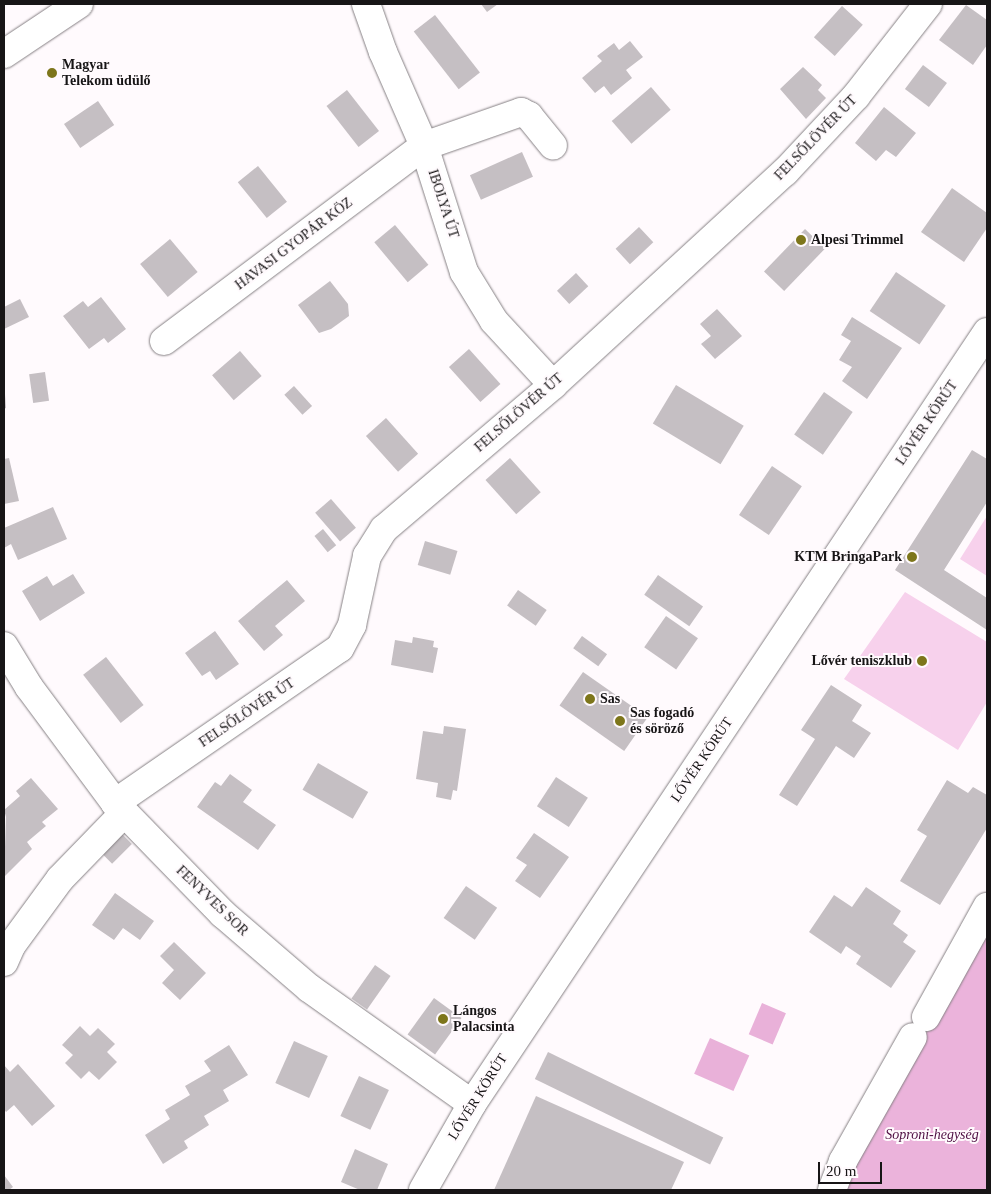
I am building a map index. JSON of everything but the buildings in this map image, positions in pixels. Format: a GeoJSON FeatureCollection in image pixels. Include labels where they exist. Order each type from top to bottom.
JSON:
{"type":"FeatureCollection","features":[{"type":"Feature","properties":{"kind":"street"},"geometry":{"type":"LineString","coordinates":[[4,54],[79,4]]}},
{"type":"Feature","properties":{"kind":"street","name":"IBOLYA ÚT"},"geometry":{"type":"LineString","coordinates":[[366,4],[424,146],[464,272],[494,321],[553,385]]}},
{"type":"Feature","properties":{"kind":"street","name":"FELSŐLÖVÉR ÚT"},"geometry":{"type":"LineString","coordinates":[[6,949],[60,878],[119,808],[340,648],[352,625],[367,556],[384,529],[553,385],[784,172],[856,96],[928,4]]}},
{"type":"Feature","properties":{"kind":"street","name":"HAVASI GYOPÁR KÖZ"},"geometry":{"type":"LineString","coordinates":[[164,341],[424,146],[521,112],[529,116],[553,146]]}},
{"type":"Feature","properties":{"kind":"street","name":"LŐVÉR KÖRÚT"},"geometry":{"type":"LineString","coordinates":[[423,1190],[472,1104],[987,332]]}},
{"type":"Feature","properties":{"kind":"street","name":"FENYVES SOR"},"geometry":{"type":"LineString","coordinates":[[4,646],[29,687],[119,808],[222,914],[309,988],[472,1104]]}},
{"type":"Feature","properties":{"kind":"street"},"geometry":{"type":"LineString","coordinates":[[832,1190],[843,1161],[987,907]]}},
{"type":"Feature","properties":{"kind":"shaded area"},"geometry":{"type":"Polygon","coordinates":[[[987,516],[987,576],[960,559],[987,516]]]}},
{"type":"Feature","properties":{"kind":"shaded area","name":"Lővér teniszklub"},"geometry":{"type":"Polygon","coordinates":[[[905,592],[987,642],[987,702],[958,750],[844,679],[905,592]]]}},
{"type":"Feature","properties":{"kind":"shaded area"},"geometry":{"type":"Polygon","coordinates":[[[762,1003],[786,1013],[773,1044],[749,1034],[762,1003]]]}},
{"type":"Feature","properties":{"kind":"shaded area"},"geometry":{"type":"Polygon","coordinates":[[[710,1038],[749,1055],[733,1091],[694,1074],[710,1038]]]}},
{"type":"Feature","properties":{"kind":"green space","name":"Soproni-hegység"},"geometry":{"type":"Polygon","coordinates":[[[987,922],[987,1190],[845,1190],[855,1164],[987,922]]]}},
{"type":"Feature","properties":{"kind":"place","name":"Magyar Telekom üdülő"},"geometry":{"type":"Point","coordinates":[52,73]}},
{"type":"Feature","properties":{"kind":"place","name":"Alpesi Trimmel"},"geometry":{"type":"Point","coordinates":[801,240]}},
{"type":"Feature","properties":{"kind":"place","name":"KTM BringaPark"},"geometry":{"type":"Point","coordinates":[912,557]}},
{"type":"Feature","properties":{"kind":"place","name":"Lővér teniszklub"},"geometry":{"type":"Point","coordinates":[922,661]}},
{"type":"Feature","properties":{"kind":"place","name":"Sas"},"geometry":{"type":"Point","coordinates":[590,699]}},
{"type":"Feature","properties":{"kind":"place","name":"Sas fogadó és söröző"},"geometry":{"type":"Point","coordinates":[620,721]}},
{"type":"Feature","properties":{"kind":"place","name":"Lángos Palacsinta"},"geometry":{"type":"Point","coordinates":[443,1019]}}]}
